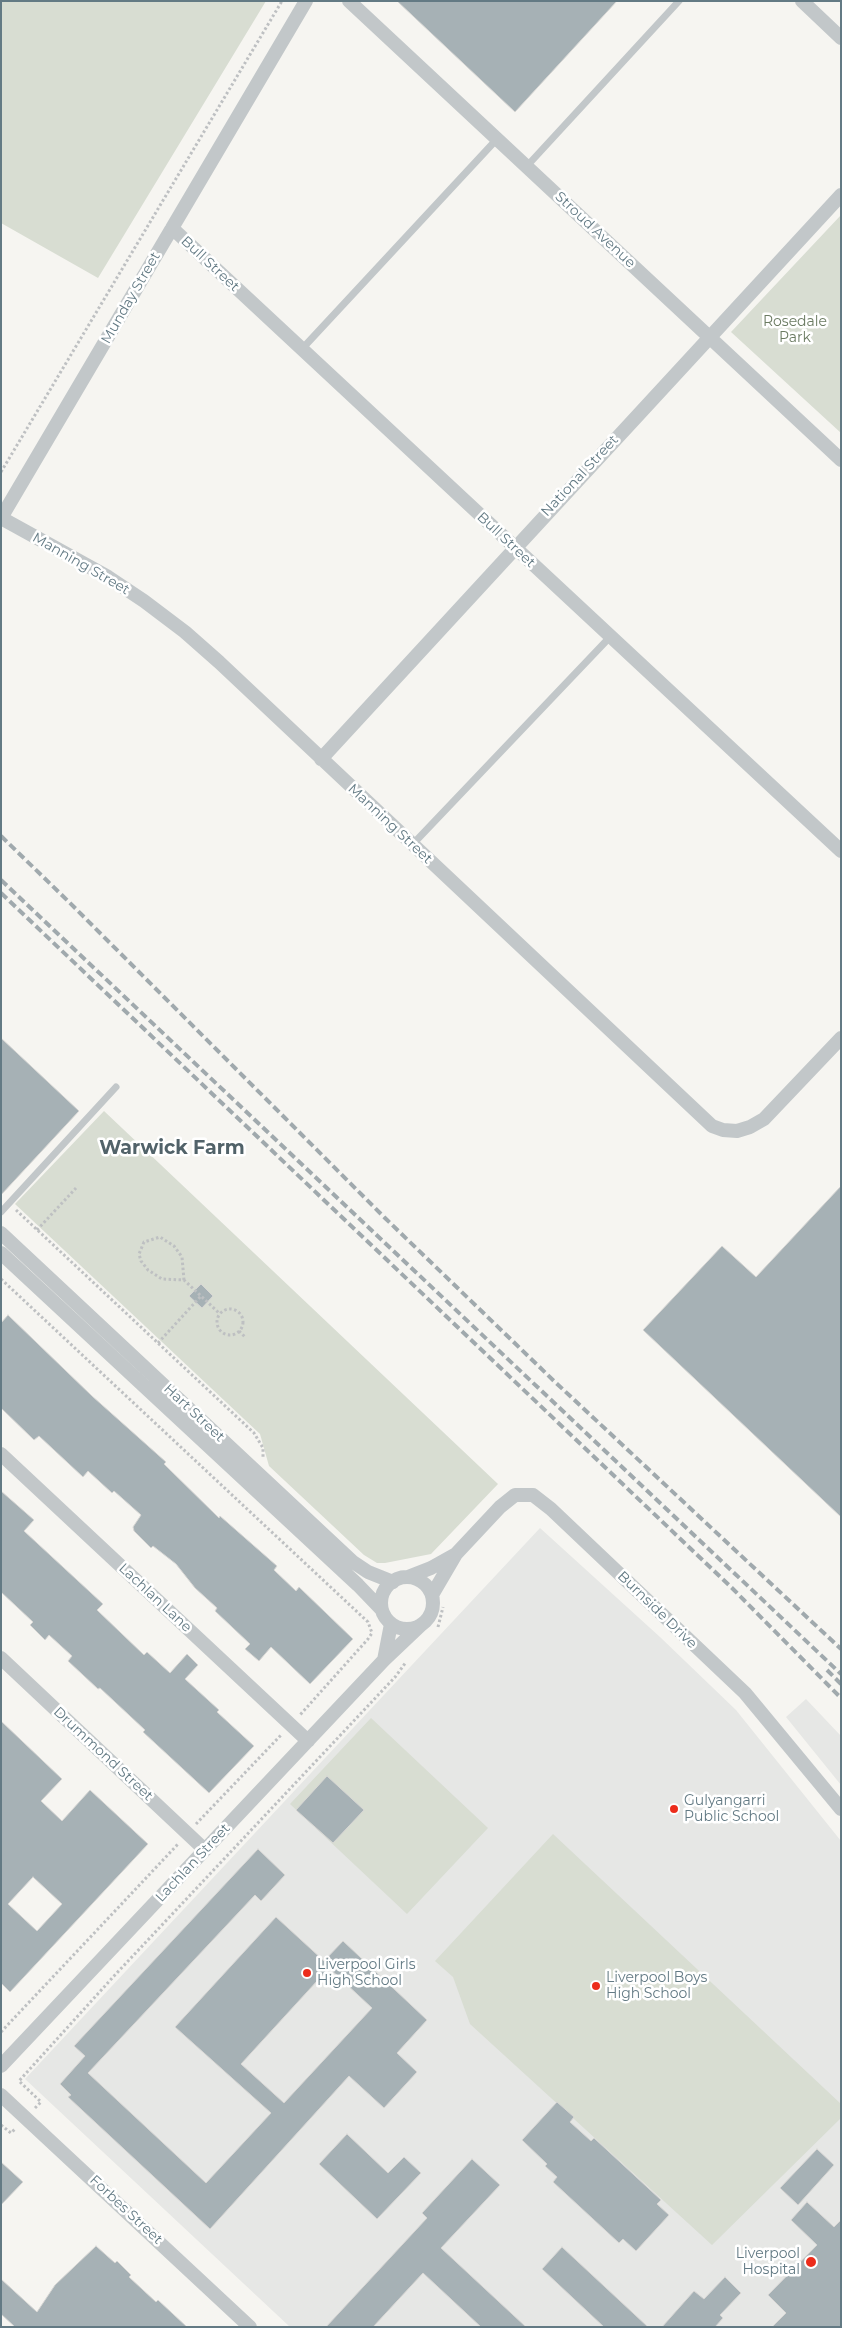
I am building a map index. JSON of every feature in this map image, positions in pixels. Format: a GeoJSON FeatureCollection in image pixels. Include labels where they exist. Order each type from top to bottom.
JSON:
{"type":"FeatureCollection","features":[{"type":"Feature","properties":{"kind":"street","name":"Munday Street"},"geometry":{"type":"LineString","coordinates":[[1,518],[306,1]]}},
{"type":"Feature","properties":{"kind":"street","name":"Stroud Avenue"},"geometry":{"type":"LineString","coordinates":[[349,1],[841,460]]}},
{"type":"Feature","properties":{"kind":"street"},"geometry":{"type":"LineString","coordinates":[[802,1],[841,38]]}},
{"type":"Feature","properties":{"kind":"street","name":"National Street"},"geometry":{"type":"LineString","coordinates":[[321,758],[841,195]]}},
{"type":"Feature","properties":{"kind":"street","name":"Bull Street"},"geometry":{"type":"LineString","coordinates":[[172,228],[841,851]]}},
{"type":"Feature","properties":{"kind":"street","name":"Manning Street"},"geometry":{"type":"LineString","coordinates":[[1,518],[108,577],[144,601],[219,662],[712,1126],[723,1130],[737,1131],[750,1127],[764,1119],[841,1038]]}},
{"type":"Feature","properties":{"kind":"street","name":"Hart Street"},"geometry":{"type":"LineString","coordinates":[[1,1233],[353,1562],[368,1572],[393,1582]]}},
{"type":"Feature","properties":{"kind":"street","name":"Hart Street"},"geometry":{"type":"LineString","coordinates":[[1,1253],[351,1578],[382,1610]]}},
{"type":"Feature","properties":{"kind":"street","name":"Lachlan Lane"},"geometry":{"type":"LineString","coordinates":[[1,1454],[308,1741]]}},
{"type":"Feature","properties":{"kind":"street","name":"Burnside Drive"},"geometry":{"type":"LineString","coordinates":[[432,1595],[456,1554],[500,1507],[515,1495],[533,1495],[543,1501],[745,1693],[841,1809]]}},
{"type":"Feature","properties":{"kind":"street","name":"Burnside Drive"},"geometry":{"type":"LineString","coordinates":[[408,1577],[432,1568],[456,1554]]}},
{"type":"Feature","properties":{"kind":"street"},"geometry":{"type":"LineString","coordinates":[[384,1660],[422,1624],[432,1611],[432,1595],[423,1583],[408,1577],[393,1582],[383,1594],[382,1610],[391,1624],[407,1629],[422,1624]]}},
{"type":"Feature","properties":{"kind":"street"},"geometry":{"type":"LineString","coordinates":[[384,1660],[391,1624]]}},
{"type":"Feature","properties":{"kind":"street","name":"Drummond Street"},"geometry":{"type":"LineString","coordinates":[[1,1658],[205,1850]]}},
{"type":"Feature","properties":{"kind":"street","name":"Lachlan Street"},"geometry":{"type":"LineString","coordinates":[[1,2066],[384,1660]]}},
{"type":"Feature","properties":{"kind":"street","name":"Forbes Street"},"geometry":{"type":"LineString","coordinates":[[1,2095],[250,2327]]}},
{"type":"Feature","properties":{"kind":"lane"},"geometry":{"type":"LineString","coordinates":[[527,166],[679,1]]}},
{"type":"Feature","properties":{"kind":"lane"},"geometry":{"type":"LineString","coordinates":[[301,350],[497,139]]}},
{"type":"Feature","properties":{"kind":"lane"},"geometry":{"type":"LineString","coordinates":[[412,845],[610,637]]}},
{"type":"Feature","properties":{"kind":"lane"},"geometry":{"type":"LineString","coordinates":[[1,1212],[116,1087]]}},
{"type":"Feature","properties":{"kind":"path"},"geometry":{"type":"LineString","coordinates":[[1,472],[282,1]]}},
{"type":"Feature","properties":{"kind":"path"},"geometry":{"type":"LineString","coordinates":[[37,1230],[76,1188]]}},
{"type":"Feature","properties":{"kind":"path"},"geometry":{"type":"LineString","coordinates":[[14,1209],[254,1433],[263,1448],[264,1465]]}},
{"type":"Feature","properties":{"kind":"path"},"geometry":{"type":"LineString","coordinates":[[184,1280],[182,1258],[174,1246],[160,1237],[144,1242],[139,1254],[141,1261],[148,1270],[162,1279],[184,1280],[219,1313]]}},
{"type":"Feature","properties":{"kind":"path"},"geometry":{"type":"LineString","coordinates":[[1,1279],[368,1622],[372,1628]]}},
{"type":"Feature","properties":{"kind":"path"},"geometry":{"type":"LineString","coordinates":[[158,1343],[201,1296]]}},
{"type":"Feature","properties":{"kind":"path"},"geometry":{"type":"LineString","coordinates":[[227,1308],[239,1312],[243,1323],[239,1331],[231,1335],[222,1333],[216,1322],[219,1313],[227,1308]]}},
{"type":"Feature","properties":{"kind":"path"},"geometry":{"type":"LineString","coordinates":[[239,1331],[245,1337]]}},
{"type":"Feature","properties":{"kind":"path"},"geometry":{"type":"LineString","coordinates":[[41,2102],[19,2081],[114,1976],[396,1676],[406,1662]]}},
{"type":"Feature","properties":{"kind":"path"},"geometry":{"type":"LineString","coordinates":[[1,2125],[11,2134]]}},
{"type":"Feature","properties":{"kind":"shaded area"},"geometry":{"type":"Polygon","coordinates":[[[540,1528],[660,1637],[736,1710],[841,1841],[841,2327],[290,2327],[25,2079],[540,1528]]]}},
{"type":"Feature","properties":{"kind":"shaded area"},"geometry":{"type":"Polygon","coordinates":[[[806,1699],[841,1736],[841,1785],[786,1717],[806,1699]]]}},
{"type":"Feature","properties":{"kind":"green space"},"geometry":{"type":"Polygon","coordinates":[[[1,1],[266,1],[98,278],[1,223],[1,1]]]}},
{"type":"Feature","properties":{"kind":"green space","name":"Rosedale Park"},"geometry":{"type":"Polygon","coordinates":[[[841,215],[841,433],[731,332],[841,215]]]}},
{"type":"Feature","properties":{"kind":"green space"},"geometry":{"type":"Polygon","coordinates":[[[104,1111],[498,1484],[431,1554],[385,1563],[377,1563],[364,1555],[269,1466],[260,1434],[15,1204],[104,1111]]]}},
{"type":"Feature","properties":{"kind":"green space"},"geometry":{"type":"Polygon","coordinates":[[[371,1718],[488,1828],[407,1914],[290,1804],[371,1718]]]}},
{"type":"Feature","properties":{"kind":"green space"},"geometry":{"type":"Polygon","coordinates":[[[553,1834],[841,2104],[841,2118],[712,2245],[470,2024],[453,1977],[435,1961],[553,1834]]]}},
{"type":"Feature","properties":{"kind":"building"},"geometry":{"type":"Polygon","coordinates":[[[397,1],[617,1],[515,112],[397,1]]]}},
{"type":"Feature","properties":{"kind":"building"},"geometry":{"type":"Polygon","coordinates":[[[1,1038],[79,1111],[1,1195],[1,1038]]]}},
{"type":"Feature","properties":{"kind":"building"},"geometry":{"type":"Polygon","coordinates":[[[841,1186],[841,1517],[643,1330],[722,1246],[756,1277],[841,1186]]]}},
{"type":"Feature","properties":{"kind":"building"},"geometry":{"type":"Polygon","coordinates":[[[201,1284],[213,1296],[202,1308],[189,1296],[201,1284]]]}},
{"type":"Feature","properties":{"kind":"building"},"geometry":{"type":"Polygon","coordinates":[[[8,1315],[92,1396],[166,1462],[164,1464],[219,1518],[220,1516],[277,1566],[274,1570],[296,1591],[299,1587],[353,1639],[310,1684],[271,1647],[259,1661],[245,1649],[250,1644],[215,1611],[217,1608],[195,1588],[176,1564],[153,1546],[151,1548],[134,1531],[133,1527],[141,1515],[114,1491],[112,1493],[88,1471],[83,1477],[39,1436],[34,1440],[1,1408],[1,1323],[8,1315]]]}},
{"type":"Feature","properties":{"kind":"building"},"geometry":{"type":"Polygon","coordinates":[[[1,1491],[34,1520],[24,1531],[103,1604],[97,1610],[144,1655],[147,1652],[170,1673],[187,1654],[198,1665],[185,1679],[254,1746],[209,1793],[143,1732],[145,1730],[68,1661],[72,1656],[49,1635],[45,1640],[30,1625],[33,1622],[1,1592],[1,1491]]]}},
{"type":"Feature","properties":{"kind":"building"},"geometry":{"type":"Polygon","coordinates":[[[1,1721],[62,1779],[41,1801],[62,1821],[90,1790],[148,1844],[10,1992],[1,1983],[1,1721]],[[33,1877],[8,1904],[37,1931],[62,1904],[33,1877]]]}},
{"type":"Feature","properties":{"kind":"building"},"geometry":{"type":"Polygon","coordinates":[[[327,1776],[364,1810],[333,1843],[296,1810],[327,1776]]]}},
{"type":"Feature","properties":{"kind":"building"},"geometry":{"type":"Polygon","coordinates":[[[258,1849],[285,1875],[261,1901],[255,1895],[88,2073],[206,2183],[271,2113],[175,2027],[276,1917],[324,1961],[343,1941],[427,2020],[397,2053],[417,2072],[384,2108],[349,2076],[210,2229],[68,2097],[71,2095],[60,2084],[85,2056],[74,2046],[258,1849]],[[329,1968],[241,2064],[284,2103],[372,2008],[329,1968]]]}},
{"type":"Feature","properties":{"kind":"building"},"geometry":{"type":"Polygon","coordinates":[[[557,2102],[574,2117],[570,2122],[591,2141],[594,2138],[661,2200],[657,2204],[669,2215],[636,2251],[623,2239],[619,2243],[553,2182],[557,2177],[545,2166],[547,2164],[522,2140],[557,2102]]]}},
{"type":"Feature","properties":{"kind":"building"},"geometry":{"type":"Polygon","coordinates":[[[347,2134],[388,2173],[404,2157],[421,2173],[377,2219],[319,2164],[347,2134]]]}},
{"type":"Feature","properties":{"kind":"building"},"geometry":{"type":"Polygon","coordinates":[[[817,2149],[834,2165],[798,2205],[780,2188],[817,2149]]]}},
{"type":"Feature","properties":{"kind":"building"},"geometry":{"type":"Polygon","coordinates":[[[472,2159],[500,2185],[441,2248],[526,2327],[481,2327],[423,2273],[373,2327],[326,2327],[427,2218],[422,2213],[472,2159]]]}},
{"type":"Feature","properties":{"kind":"building"},"geometry":{"type":"Polygon","coordinates":[[[1,2162],[23,2182],[1,2205],[1,2162]]]}},
{"type":"Feature","properties":{"kind":"building","name":"Liverpool Hospital"},"geometry":{"type":"Polygon","coordinates":[[[807,2202],[834,2227],[841,2220],[841,2327],[772,2327],[786,2313],[768,2295],[817,2245],[791,2220],[807,2202]]]}},
{"type":"Feature","properties":{"kind":"building"},"geometry":{"type":"Polygon","coordinates":[[[96,2246],[115,2263],[117,2261],[131,2275],[129,2277],[156,2302],[158,2300],[187,2327],[15,2327],[1,2314],[1,2279],[37,2312],[55,2285],[96,2246]]]}},
{"type":"Feature","properties":{"kind":"building"},"geometry":{"type":"Polygon","coordinates":[[[562,2247],[648,2327],[604,2327],[542,2269],[562,2247]]]}},
{"type":"Feature","properties":{"kind":"building"},"geometry":{"type":"Polygon","coordinates":[[[725,2277],[741,2293],[720,2315],[723,2318],[715,2327],[662,2327],[694,2291],[704,2299],[725,2277]]]}},
{"type":"Feature","properties":{"kind":"railway"},"geometry":{"type":"LineString","coordinates":[[1,836],[385,1218],[554,1381],[841,1649]]}},
{"type":"Feature","properties":{"kind":"railway"},"geometry":{"type":"LineString","coordinates":[[1,880],[841,1674]]}},
{"type":"Feature","properties":{"kind":"railway"},"geometry":{"type":"LineString","coordinates":[[1,893],[732,1588],[841,1698]]}},
{"type":"Feature","properties":{"kind":"railway"},"geometry":{"type":"LineString","coordinates":[[827,1670],[841,1684]]}},
{"type":"Feature","properties":{"kind":"place","name":"Gulyangarri Public School"},"geometry":{"type":"Point","coordinates":[674,1809]}},
{"type":"Feature","properties":{"kind":"place","name":"Liverpool Girls High School"},"geometry":{"type":"Point","coordinates":[307,1973]}},
{"type":"Feature","properties":{"kind":"place","name":"Liverpool Boys High School"},"geometry":{"type":"Point","coordinates":[596,1986]}},
{"type":"Feature","properties":{"kind":"place","name":"Liverpool Hospital"},"geometry":{"type":"Point","coordinates":[811,2262]}},
{"type":"Feature","properties":{"kind":"district","name":"Warwick Farm"},"geometry":{"type":"Point","coordinates":[172,1148]}}]}
